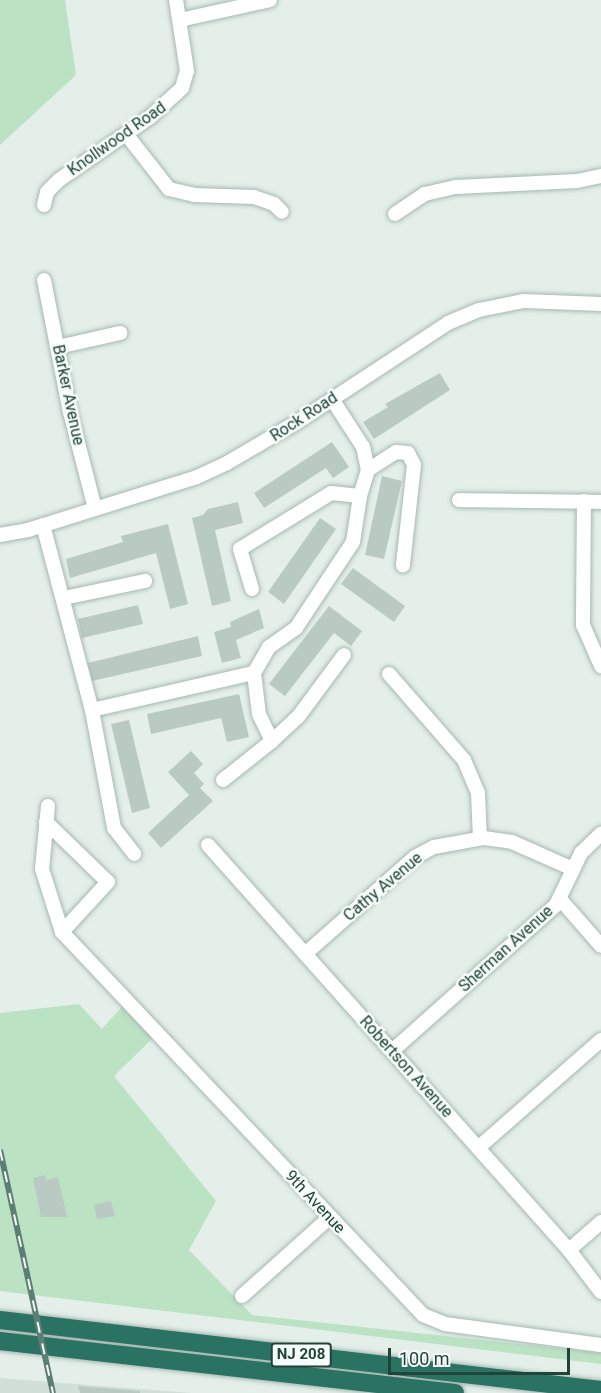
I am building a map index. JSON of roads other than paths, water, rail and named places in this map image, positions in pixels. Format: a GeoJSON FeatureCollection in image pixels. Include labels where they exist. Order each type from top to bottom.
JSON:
{"type":"FeatureCollection","features":[{"type":"Feature","properties":{"kind":"highway","name":"NJ 208"},"geometry":{"type":"LineString","coordinates":[[0,1320],[601,1390]]}},
{"type":"Feature","properties":{"kind":"highway","name":"NJ 208"},"geometry":{"type":"LineString","coordinates":[[0,1341],[455,1393]]}},
{"type":"Feature","properties":{"kind":"street","name":"Knollwood Road"},"geometry":{"type":"LineString","coordinates":[[44,205],[47,192],[59,180],[166,105],[185,83],[186,55],[176,0]]}},
{"type":"Feature","properties":{"kind":"street"},"geometry":{"type":"LineString","coordinates":[[180,20],[270,0]]}},
{"type":"Feature","properties":{"kind":"street"},"geometry":{"type":"LineString","coordinates":[[126,134],[169,189],[194,195],[254,197],[274,204],[282,212]]}},
{"type":"Feature","properties":{"kind":"street"},"geometry":{"type":"LineString","coordinates":[[395,214],[425,194],[456,187],[520,181],[577,181],[601,176]]}},
{"type":"Feature","properties":{"kind":"street","name":"Barker Avenue"},"geometry":{"type":"LineString","coordinates":[[44,280],[95,509]]}},
{"type":"Feature","properties":{"kind":"street","name":"Rock Road"},"geometry":{"type":"LineString","coordinates":[[0,535],[44,525],[227,464],[448,323],[479,310],[524,302],[601,304]]}},
{"type":"Feature","properties":{"kind":"street"},"geometry":{"type":"LineString","coordinates":[[58,347],[120,333]]}},
{"type":"Feature","properties":{"kind":"street"},"geometry":{"type":"LineString","coordinates":[[272,741],[259,714],[254,673],[269,647],[296,628],[353,542],[360,496],[368,470],[363,447],[332,399]]}},
{"type":"Feature","properties":{"kind":"street"},"geometry":{"type":"LineString","coordinates":[[368,470],[396,452],[408,453],[414,465],[403,564]]}},
{"type":"Feature","properties":{"kind":"street"},"geometry":{"type":"LineString","coordinates":[[252,589],[240,549],[331,493],[360,496]]}},
{"type":"Feature","properties":{"kind":"street"},"geometry":{"type":"LineString","coordinates":[[459,500],[601,502]]}},
{"type":"Feature","properties":{"kind":"street"},"geometry":{"type":"LineString","coordinates":[[584,501],[583,625],[601,666]]}},
{"type":"Feature","properties":{"kind":"street"},"geometry":{"type":"LineString","coordinates":[[44,525],[92,710],[114,828],[134,854]]}},
{"type":"Feature","properties":{"kind":"street"},"geometry":{"type":"LineString","coordinates":[[64,598],[145,581]]}},
{"type":"Feature","properties":{"kind":"street"},"geometry":{"type":"LineString","coordinates":[[223,780],[298,717],[344,655]]}},
{"type":"Feature","properties":{"kind":"street"},"geometry":{"type":"LineString","coordinates":[[92,710],[254,673]]}},
{"type":"Feature","properties":{"kind":"street"},"geometry":{"type":"LineString","coordinates":[[389,674],[464,760],[477,793],[480,838]]}},
{"type":"Feature","properties":{"kind":"street","name":"9th Avenue"},"geometry":{"type":"LineString","coordinates":[[48,806],[42,869],[62,932],[82,958],[329,1218],[429,1319],[601,1345]]}},
{"type":"Feature","properties":{"kind":"street"},"geometry":{"type":"LineString","coordinates":[[46,822],[108,882],[62,932]]}},
{"type":"Feature","properties":{"kind":"street","name":"Sherman Avenue"},"geometry":{"type":"LineString","coordinates":[[392,1051],[560,899],[581,853],[601,834]]}},
{"type":"Feature","properties":{"kind":"street","name":"Cathy Avenue"},"geometry":{"type":"LineString","coordinates":[[305,954],[415,857],[457,841],[480,838],[524,845],[573,869]]}},
{"type":"Feature","properties":{"kind":"street","name":"Robertson Avenue"},"geometry":{"type":"LineString","coordinates":[[208,844],[569,1250],[601,1292]]}},
{"type":"Feature","properties":{"kind":"street"},"geometry":{"type":"LineString","coordinates":[[560,899],[601,946]]}},
{"type":"Feature","properties":{"kind":"street"},"geometry":{"type":"LineString","coordinates":[[478,1148],[601,1040]]}},
{"type":"Feature","properties":{"kind":"street"},"geometry":{"type":"LineString","coordinates":[[242,1296],[329,1218]]}},
{"type":"Feature","properties":{"kind":"street"},"geometry":{"type":"LineString","coordinates":[[569,1250],[601,1222]]}},
{"type":"Feature","properties":{"kind":"railway"},"geometry":{"type":"LineString","coordinates":[[0,1150],[53,1393]]}}]}
